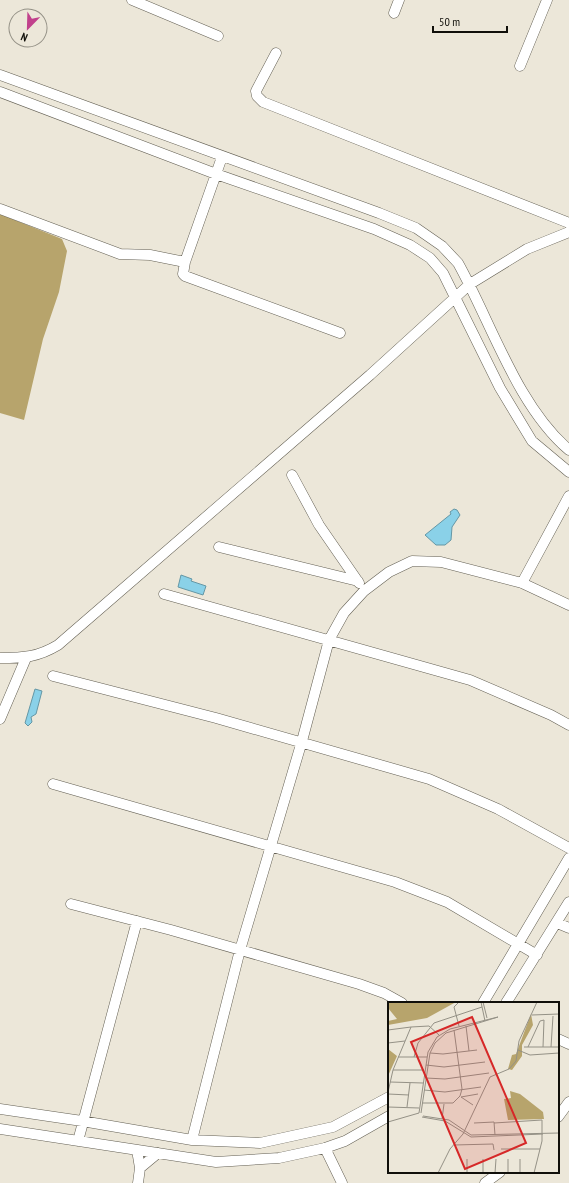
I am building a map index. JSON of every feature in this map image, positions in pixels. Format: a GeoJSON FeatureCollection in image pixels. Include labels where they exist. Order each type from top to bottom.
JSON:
{"type":"FeatureCollection","features":[{"type":"Feature","properties":{"kind":"street"},"geometry":{"type":"LineString","coordinates":[[132,0],[218,36]]}},
{"type":"Feature","properties":{"kind":"street"},"geometry":{"type":"LineString","coordinates":[[394,13],[399,0]]}},
{"type":"Feature","properties":{"kind":"street"},"geometry":{"type":"LineString","coordinates":[[520,66],[547,0]]}},
{"type":"Feature","properties":{"kind":"street"},"geometry":{"type":"LineString","coordinates":[[276,53],[256,91],[257,96],[263,102],[569,223]]}},
{"type":"Feature","properties":{"kind":"street"},"geometry":{"type":"LineString","coordinates":[[0,75],[222,157],[380,212],[416,228],[442,246],[458,263],[470,284],[522,392],[539,419],[569,450]]}},
{"type":"Feature","properties":{"kind":"street"},"geometry":{"type":"LineString","coordinates":[[29,103],[35,88]]}},
{"type":"Feature","properties":{"kind":"street"},"geometry":{"type":"LineString","coordinates":[[0,92],[216,174],[374,229],[410,245],[430,258],[443,273],[482,354],[532,441],[569,472]]}},
{"type":"Feature","properties":{"kind":"street"},"geometry":{"type":"LineString","coordinates":[[148,148],[155,132]]}},
{"type":"Feature","properties":{"kind":"street"},"geometry":{"type":"LineString","coordinates":[[222,157],[182,271],[185,276],[340,333]]}},
{"type":"Feature","properties":{"kind":"street"},"geometry":{"type":"LineString","coordinates":[[0,209],[118,253],[150,255],[185,262]]}},
{"type":"Feature","properties":{"kind":"street"},"geometry":{"type":"LineString","coordinates":[[374,229],[380,212]]}},
{"type":"Feature","properties":{"kind":"street"},"geometry":{"type":"LineString","coordinates":[[0,658],[26,658],[45,653],[58,645],[370,375],[455,296],[470,284],[527,249],[569,232]]}},
{"type":"Feature","properties":{"kind":"street"},"geometry":{"type":"LineString","coordinates":[[482,354],[500,346]]}},
{"type":"Feature","properties":{"kind":"street"},"geometry":{"type":"LineString","coordinates":[[493,374],[510,368]]}},
{"type":"Feature","properties":{"kind":"street"},"geometry":{"type":"LineString","coordinates":[[292,475],[319,524],[364,592]]}},
{"type":"Feature","properties":{"kind":"street"},"geometry":{"type":"LineString","coordinates":[[522,583],[569,496]]}},
{"type":"Feature","properties":{"kind":"street"},"geometry":{"type":"LineString","coordinates":[[219,547],[358,581]]}},
{"type":"Feature","properties":{"kind":"street"},"geometry":{"type":"LineString","coordinates":[[192,1140],[240,950],[270,845],[302,742],[328,640],[344,613],[364,592],[389,572],[412,561],[441,562],[522,583],[569,605]]}},
{"type":"Feature","properties":{"kind":"street"},"geometry":{"type":"LineString","coordinates":[[164,594],[470,680],[551,715],[569,725]]}},
{"type":"Feature","properties":{"kind":"street"},"geometry":{"type":"LineString","coordinates":[[0,719],[26,658]]}},
{"type":"Feature","properties":{"kind":"street"},"geometry":{"type":"LineString","coordinates":[[53,676],[302,742],[429,779],[498,809],[569,848]]}},
{"type":"Feature","properties":{"kind":"street"},"geometry":{"type":"LineString","coordinates":[[53,784],[395,882],[447,902],[536,955]]}},
{"type":"Feature","properties":{"kind":"street"},"geometry":{"type":"LineString","coordinates":[[483,1002],[569,858]]}},
{"type":"Feature","properties":{"kind":"street"},"geometry":{"type":"LineString","coordinates":[[507,1002],[558,923],[569,902]]}},
{"type":"Feature","properties":{"kind":"street"},"geometry":{"type":"LineString","coordinates":[[71,904],[137,921],[359,984],[384,993],[400,1002]]}},
{"type":"Feature","properties":{"kind":"street"},"geometry":{"type":"LineString","coordinates":[[78,1140],[137,921]]}},
{"type":"Feature","properties":{"kind":"street"},"geometry":{"type":"LineString","coordinates":[[558,923],[569,928]]}},
{"type":"Feature","properties":{"kind":"street"},"geometry":{"type":"LineString","coordinates":[[559,1039],[569,1044]]}},
{"type":"Feature","properties":{"kind":"street"},"geometry":{"type":"LineString","coordinates":[[0,1109],[82,1121],[192,1140],[260,1142],[333,1127],[388,1098]]}},
{"type":"Feature","properties":{"kind":"street"},"geometry":{"type":"LineString","coordinates":[[559,1116],[569,1102]]}},
{"type":"Feature","properties":{"kind":"street"},"geometry":{"type":"LineString","coordinates":[[0,1129],[216,1162],[279,1158],[325,1148],[345,1141],[388,1117]]}},
{"type":"Feature","properties":{"kind":"street"},"geometry":{"type":"LineString","coordinates":[[325,1148],[342,1183]]}},
{"type":"Feature","properties":{"kind":"street"},"geometry":{"type":"LineString","coordinates":[[137,1150],[140,1168],[138,1183]]}},
{"type":"Feature","properties":{"kind":"street"},"geometry":{"type":"LineString","coordinates":[[140,1168],[158,1153]]}},
{"type":"Feature","properties":{"kind":"street"},"geometry":{"type":"LineString","coordinates":[[485,1183],[499,1173]]}},
{"type":"Feature","properties":{"kind":"shaded area"},"geometry":{"type":"Polygon","coordinates":[[[0,214],[62,239],[67,251],[59,292],[43,339],[24,420],[0,413],[0,214]]]}},
{"type":"Feature","properties":{"kind":"water"},"geometry":{"type":"Polygon","coordinates":[[[454,509],[457,510],[460,515],[452,527],[451,540],[445,545],[436,545],[425,535],[451,514],[450,512],[454,509]]]}},
{"type":"Feature","properties":{"kind":"water"},"geometry":{"type":"Polygon","coordinates":[[[181,575],[192,579],[191,581],[206,586],[203,595],[178,587],[181,575]]]}},
{"type":"Feature","properties":{"kind":"water"},"geometry":{"type":"Polygon","coordinates":[[[35,689],[42,691],[36,714],[31,717],[32,722],[28,726],[25,723],[35,689]]]}}]}
